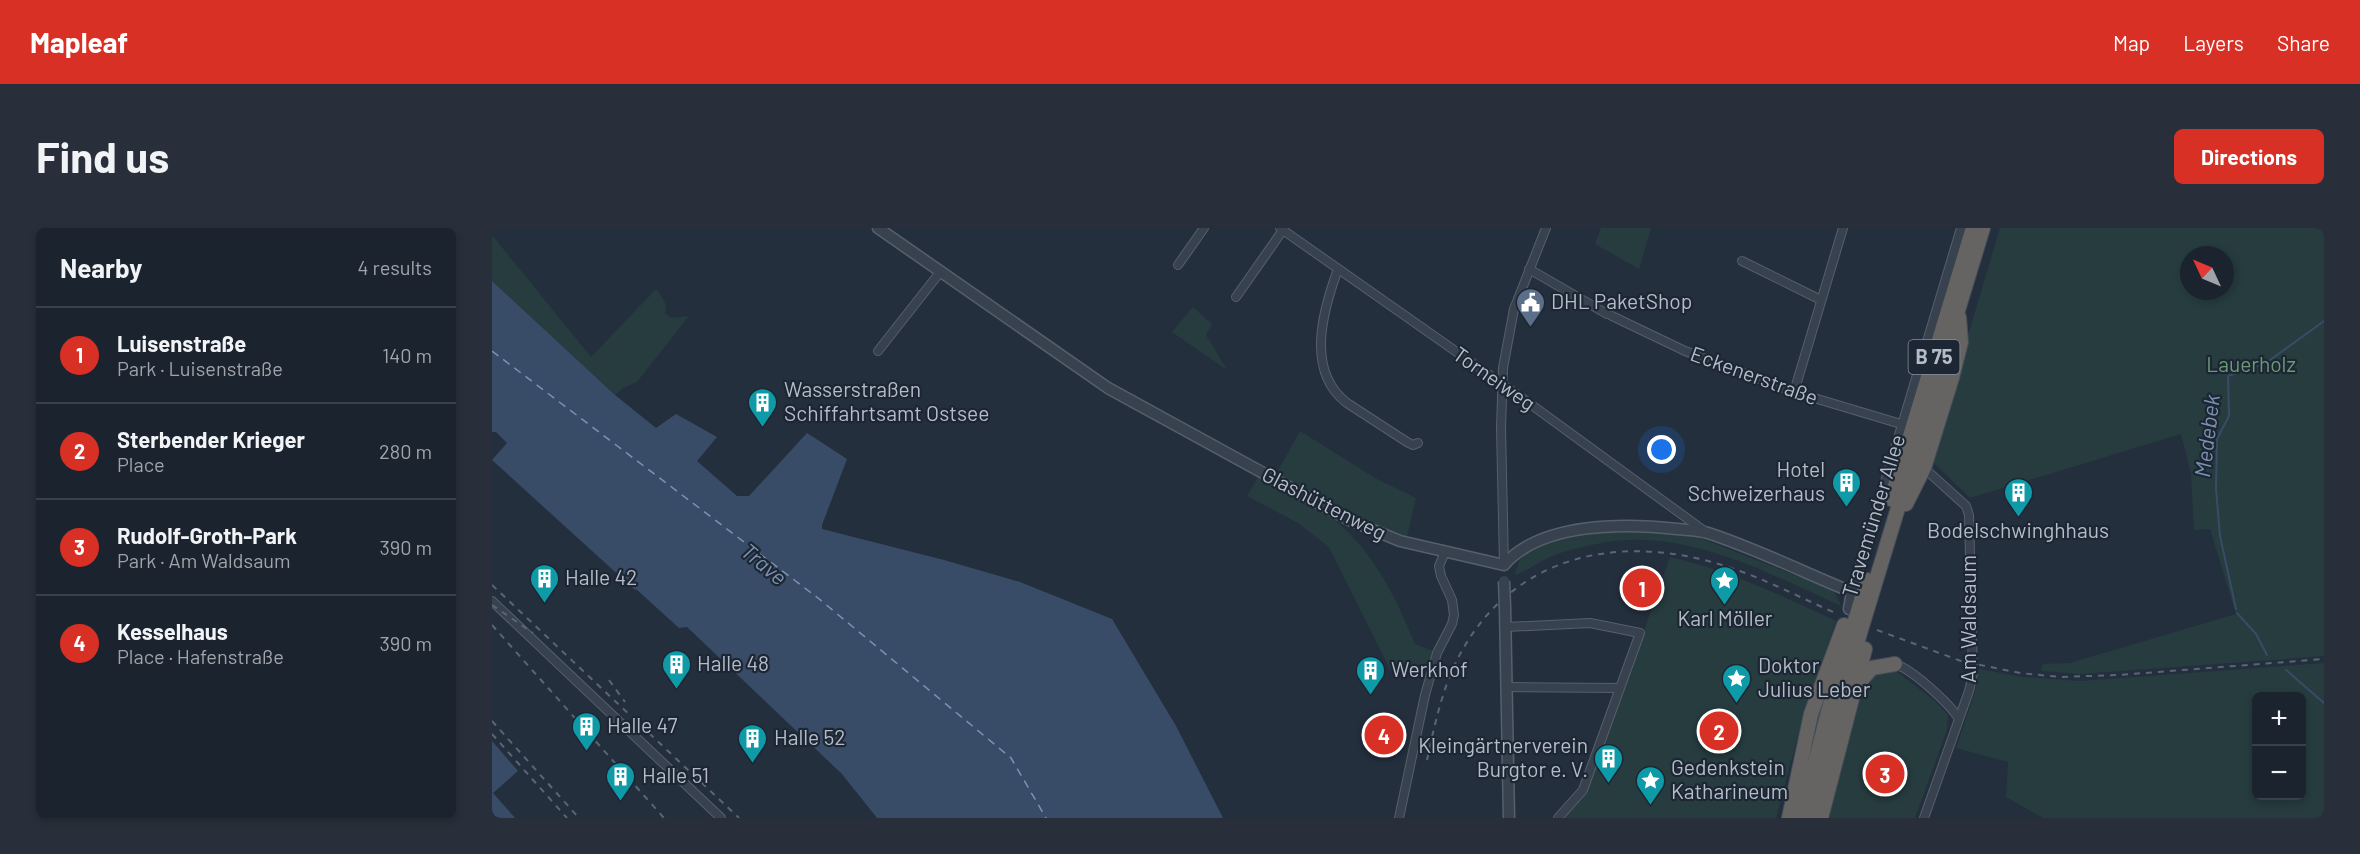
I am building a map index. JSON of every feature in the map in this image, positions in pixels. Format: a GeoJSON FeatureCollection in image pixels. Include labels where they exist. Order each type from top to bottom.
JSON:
{"type":"FeatureCollection","features":[{"type":"Feature","properties":{"kind":"highway","name":"Travemünder Allee"},"geometry":{"type":"LineString","coordinates":[[1801,818],[1847,645],[1973,228]]}},
{"type":"Feature","properties":{"kind":"highway","name":"Travemünder Allee"},"geometry":{"type":"LineString","coordinates":[[1810,818],[1889,538],[1983,228]]}},
{"type":"Feature","properties":{"kind":"highway"},"geometry":{"type":"LineString","coordinates":[[1889,538],[1924,468],[1961,342],[1959,309]]}},
{"type":"Feature","properties":{"kind":"highway","name":"B 75"},"geometry":{"type":"LineString","coordinates":[[1821,818],[1880,590],[1889,538]]}},
{"type":"Feature","properties":{"kind":"highway"},"geometry":{"type":"LineString","coordinates":[[1806,736],[1818,692],[1841,636],[1849,609]]}},
{"type":"Feature","properties":{"kind":"highway","name":"B 75"},"geometry":{"type":"LineString","coordinates":[[1789,818],[1806,736],[1847,645]]}},
{"type":"Feature","properties":{"kind":"highway"},"geometry":{"type":"LineString","coordinates":[[1855,688],[1872,668],[1895,664]]}},
{"type":"Feature","properties":{"kind":"street"},"geometry":{"type":"LineString","coordinates":[[1178,265],[1204,228]]}},
{"type":"Feature","properties":{"kind":"street"},"geometry":{"type":"LineString","coordinates":[[1509,818],[1502,384],[1512,318],[1546,228]]}},
{"type":"Feature","properties":{"kind":"street"},"geometry":{"type":"LineString","coordinates":[[1794,392],[1843,228]]}},
{"type":"Feature","properties":{"kind":"street","name":"Travemünder Allee"},"geometry":{"type":"LineString","coordinates":[[1849,609],[1901,424],[1961,228]]}},
{"type":"Feature","properties":{"kind":"street"},"geometry":{"type":"LineString","coordinates":[[1236,297],[1281,229]]}},
{"type":"Feature","properties":{"kind":"street","name":"Torneiweg"},"geometry":{"type":"LineString","coordinates":[[1281,229],[1502,384],[1706,532]]}},
{"type":"Feature","properties":{"kind":"street","name":"Glashüttenweg"},"geometry":{"type":"LineString","coordinates":[[885,230],[1108,388],[1349,520],[1400,542],[1504,565]]}},
{"type":"Feature","properties":{"kind":"street"},"geometry":{"type":"LineString","coordinates":[[1742,261],[1821,300]]}},
{"type":"Feature","properties":{"kind":"street"},"geometry":{"type":"LineString","coordinates":[[1338,269],[1327,299],[1321,335],[1321,351],[1328,380],[1338,395],[1347,403],[1407,442],[1413,445],[1418,443]]}},
{"type":"Feature","properties":{"kind":"street","name":"Eckenerstraße"},"geometry":{"type":"LineString","coordinates":[[1529,269],[1610,315],[1685,351],[1794,392],[1901,424]]}},
{"type":"Feature","properties":{"kind":"street"},"geometry":{"type":"LineString","coordinates":[[878,351],[941,271]]}},
{"type":"Feature","properties":{"kind":"street","name":"Am Waldsaum"},"geometry":{"type":"LineString","coordinates":[[1924,468],[1966,506],[1969,515],[1972,674],[1959,719],[1924,818]]}},
{"type":"Feature","properties":{"kind":"street"},"geometry":{"type":"LineString","coordinates":[[1504,565],[1515,552],[1556,535],[1609,525],[1645,525],[1706,532],[1852,592]]}},
{"type":"Feature","properties":{"kind":"street"},"geometry":{"type":"LineString","coordinates":[[1399,818],[1425,695],[1437,653],[1452,624],[1454,615],[1452,600],[1439,566],[1444,552]]}},
{"type":"Feature","properties":{"kind":"street"},"geometry":{"type":"LineString","coordinates":[[492,601],[722,818]]}},
{"type":"Feature","properties":{"kind":"street"},"geometry":{"type":"LineString","coordinates":[[1506,627],[1590,623],[1641,633],[1583,790],[1558,818]]}},
{"type":"Feature","properties":{"kind":"street"},"geometry":{"type":"LineString","coordinates":[[1895,664],[1946,701],[1959,719]]}},
{"type":"Feature","properties":{"kind":"street"},"geometry":{"type":"LineString","coordinates":[[1507,687],[1619,688]]}},
{"type":"Feature","properties":{"kind":"green space"},"geometry":{"type":"Polygon","coordinates":[[[1601,228],[1651,228],[1639,269],[1595,244],[1601,228]]]}},
{"type":"Feature","properties":{"kind":"green space","name":"Lauerholz"},"geometry":{"type":"Polygon","coordinates":[[[2000,228],[2324,228],[2324,656],[2080,674],[2041,669],[2043,664],[2070,663],[2236,614],[2210,529],[2194,530],[2191,474],[2181,434],[1970,498],[1931,460],[2000,228]]]}},
{"type":"Feature","properties":{"kind":"green space"},"geometry":{"type":"Polygon","coordinates":[[[492,235],[591,357],[656,289],[665,303],[665,313],[671,318],[689,316],[637,382],[623,388],[615,395],[492,281],[492,235]]]}},
{"type":"Feature","properties":{"kind":"green space"},"geometry":{"type":"Polygon","coordinates":[[[1193,307],[1212,324],[1206,335],[1227,370],[1172,332],[1193,307]]]}},
{"type":"Feature","properties":{"kind":"green space"},"geometry":{"type":"Polygon","coordinates":[[[1300,431],[1375,478],[1416,498],[1407,537],[1351,514],[1276,474],[1300,431]]]}},
{"type":"Feature","properties":{"kind":"green space"},"geometry":{"type":"Polygon","coordinates":[[[1259,476],[1328,515],[1344,528],[1370,557],[1399,608],[1415,644],[1433,651],[1425,670],[1391,671],[1329,547],[1298,523],[1247,496],[1259,476]]]}},
{"type":"Feature","properties":{"kind":"green space"},"geometry":{"type":"Polygon","coordinates":[[[1609,530],[1635,530],[1695,536],[1833,590],[1841,606],[1720,554],[1656,541],[1624,540],[1581,547],[1553,556],[1515,575],[1522,557],[1529,551],[1563,539],[1609,530]]]}},
{"type":"Feature","properties":{"kind":"green space"},"geometry":{"type":"Polygon","coordinates":[[[1670,557],[1735,577],[1836,621],[1804,713],[1776,818],[1562,818],[1587,792],[1670,557]]]}},
{"type":"Feature","properties":{"kind":"green space"},"geometry":{"type":"Polygon","coordinates":[[[2324,663],[2324,818],[2043,818],[2006,797],[2008,762],[1956,748],[1975,692],[1979,669],[2023,677],[2080,681],[2324,663]]]}},
{"type":"Feature","properties":{"kind":"green space"},"geometry":{"type":"Polygon","coordinates":[[[1890,671],[1897,672],[1935,701],[1948,715],[1947,730],[1915,818],[1827,818],[1863,690],[1874,676],[1890,671]]]}},
{"type":"Feature","properties":{"kind":"water","name":"Trave"},"geometry":{"type":"Polygon","coordinates":[[[492,281],[615,395],[656,428],[676,414],[717,437],[697,461],[737,496],[749,496],[807,433],[847,459],[822,529],[1020,582],[1112,619],[1176,726],[1223,818],[877,818],[842,774],[687,627],[679,628],[492,460],[507,443],[496,432],[492,432],[492,281]]]}},
{"type":"Feature","properties":{"kind":"water"},"geometry":{"type":"Polygon","coordinates":[[[492,741],[518,771],[493,793],[515,818],[492,818],[492,741]]]}},
{"type":"Feature","properties":{"kind":"waterway","name":"Medebek"},"geometry":{"type":"LineString","coordinates":[[2236,609],[2220,536],[2216,489],[2217,439],[2229,416],[2228,376],[2266,363],[2324,321]]}},
{"type":"Feature","properties":{"kind":"waterway","name":"Medebek"},"geometry":{"type":"LineString","coordinates":[[2237,613],[2256,634],[2267,655]]}},
{"type":"Feature","properties":{"kind":"waterway","name":"Medebek"},"geometry":{"type":"LineString","coordinates":[[2286,670],[2324,703]]}},
{"type":"Feature","properties":{"kind":"ferry route"},"geometry":{"type":"LineString","coordinates":[[492,351],[818,598],[1011,758],[1046,818]]}},
{"type":"Feature","properties":{"kind":"railway"},"geometry":{"type":"LineString","coordinates":[[1427,760],[1438,711],[1450,675],[1477,627],[1504,598],[1535,576],[1569,561],[1606,553],[1645,551],[1685,556],[1739,571],[1838,614]]}},
{"type":"Feature","properties":{"kind":"railway"},"geometry":{"type":"LineString","coordinates":[[492,585],[739,818]]}},
{"type":"Feature","properties":{"kind":"railway"},"geometry":{"type":"LineString","coordinates":[[492,605],[533,633]]}},
{"type":"Feature","properties":{"kind":"railway"},"geometry":{"type":"LineString","coordinates":[[492,625],[664,818]]}},
{"type":"Feature","properties":{"kind":"railway"},"geometry":{"type":"LineString","coordinates":[[1877,630],[1961,661],[2020,673],[2060,677],[2119,675],[2324,659]]}},
{"type":"Feature","properties":{"kind":"railway"},"geometry":{"type":"LineString","coordinates":[[609,680],[625,702]]}},
{"type":"Feature","properties":{"kind":"railway"},"geometry":{"type":"LineString","coordinates":[[492,721],[579,818]]}},
{"type":"Feature","properties":{"kind":"railway"},"geometry":{"type":"LineString","coordinates":[[492,734],[567,818]]}},
{"type":"Feature","properties":{"kind":"place","name":"DHL PaketShop"},"geometry":{"type":"Point","coordinates":[1530,328]}},
{"type":"Feature","properties":{"kind":"place","name":"Wasserstraßen Schiffahrtsamt Ostsee"},"geometry":{"type":"Point","coordinates":[763,428]}},
{"type":"Feature","properties":{"kind":"place","name":"Hotel Schweizerhaus"},"geometry":{"type":"Point","coordinates":[1846,508]}},
{"type":"Feature","properties":{"kind":"place","name":"Bodelschwinghhaus"},"geometry":{"type":"Point","coordinates":[2018,518]}},
{"type":"Feature","properties":{"kind":"place","name":"Luisenstraße"},"geometry":{"type":"Point","coordinates":[1642,588]}},
{"type":"Feature","properties":{"kind":"place","name":"Halle 42"},"geometry":{"type":"Point","coordinates":[544,604]}},
{"type":"Feature","properties":{"kind":"place","name":"Karl Möller"},"geometry":{"type":"Point","coordinates":[1725,606]}},
{"type":"Feature","properties":{"kind":"place","name":"Halle 48"},"geometry":{"type":"Point","coordinates":[676,690]}},
{"type":"Feature","properties":{"kind":"place","name":"Werkhof"},"geometry":{"type":"Point","coordinates":[1370,696]}},
{"type":"Feature","properties":{"kind":"place","name":"Doktor Julius Leber"},"geometry":{"type":"Point","coordinates":[1737,704]}},
{"type":"Feature","properties":{"kind":"place","name":"Sterbender Krieger"},"geometry":{"type":"Point","coordinates":[1719,731]}},
{"type":"Feature","properties":{"kind":"place","name":"Kesselhaus"},"geometry":{"type":"Point","coordinates":[1384,735]}},
{"type":"Feature","properties":{"kind":"place","name":"Halle 47"},"geometry":{"type":"Point","coordinates":[586,752]}},
{"type":"Feature","properties":{"kind":"place","name":"Halle 52"},"geometry":{"type":"Point","coordinates":[753,764]}},
{"type":"Feature","properties":{"kind":"place","name":"Rudolf-Groth-Park"},"geometry":{"type":"Point","coordinates":[1885,774]}},
{"type":"Feature","properties":{"kind":"place","name":"Kleingärtnerverein Burgtor e. V."},"geometry":{"type":"Point","coordinates":[1609,784]}},
{"type":"Feature","properties":{"kind":"place","name":"Halle 51"},"geometry":{"type":"Point","coordinates":[621,802]}},
{"type":"Feature","properties":{"kind":"place","name":"Gedenkstein Katharineum"},"geometry":{"type":"Point","coordinates":[1650,806]}}]}
